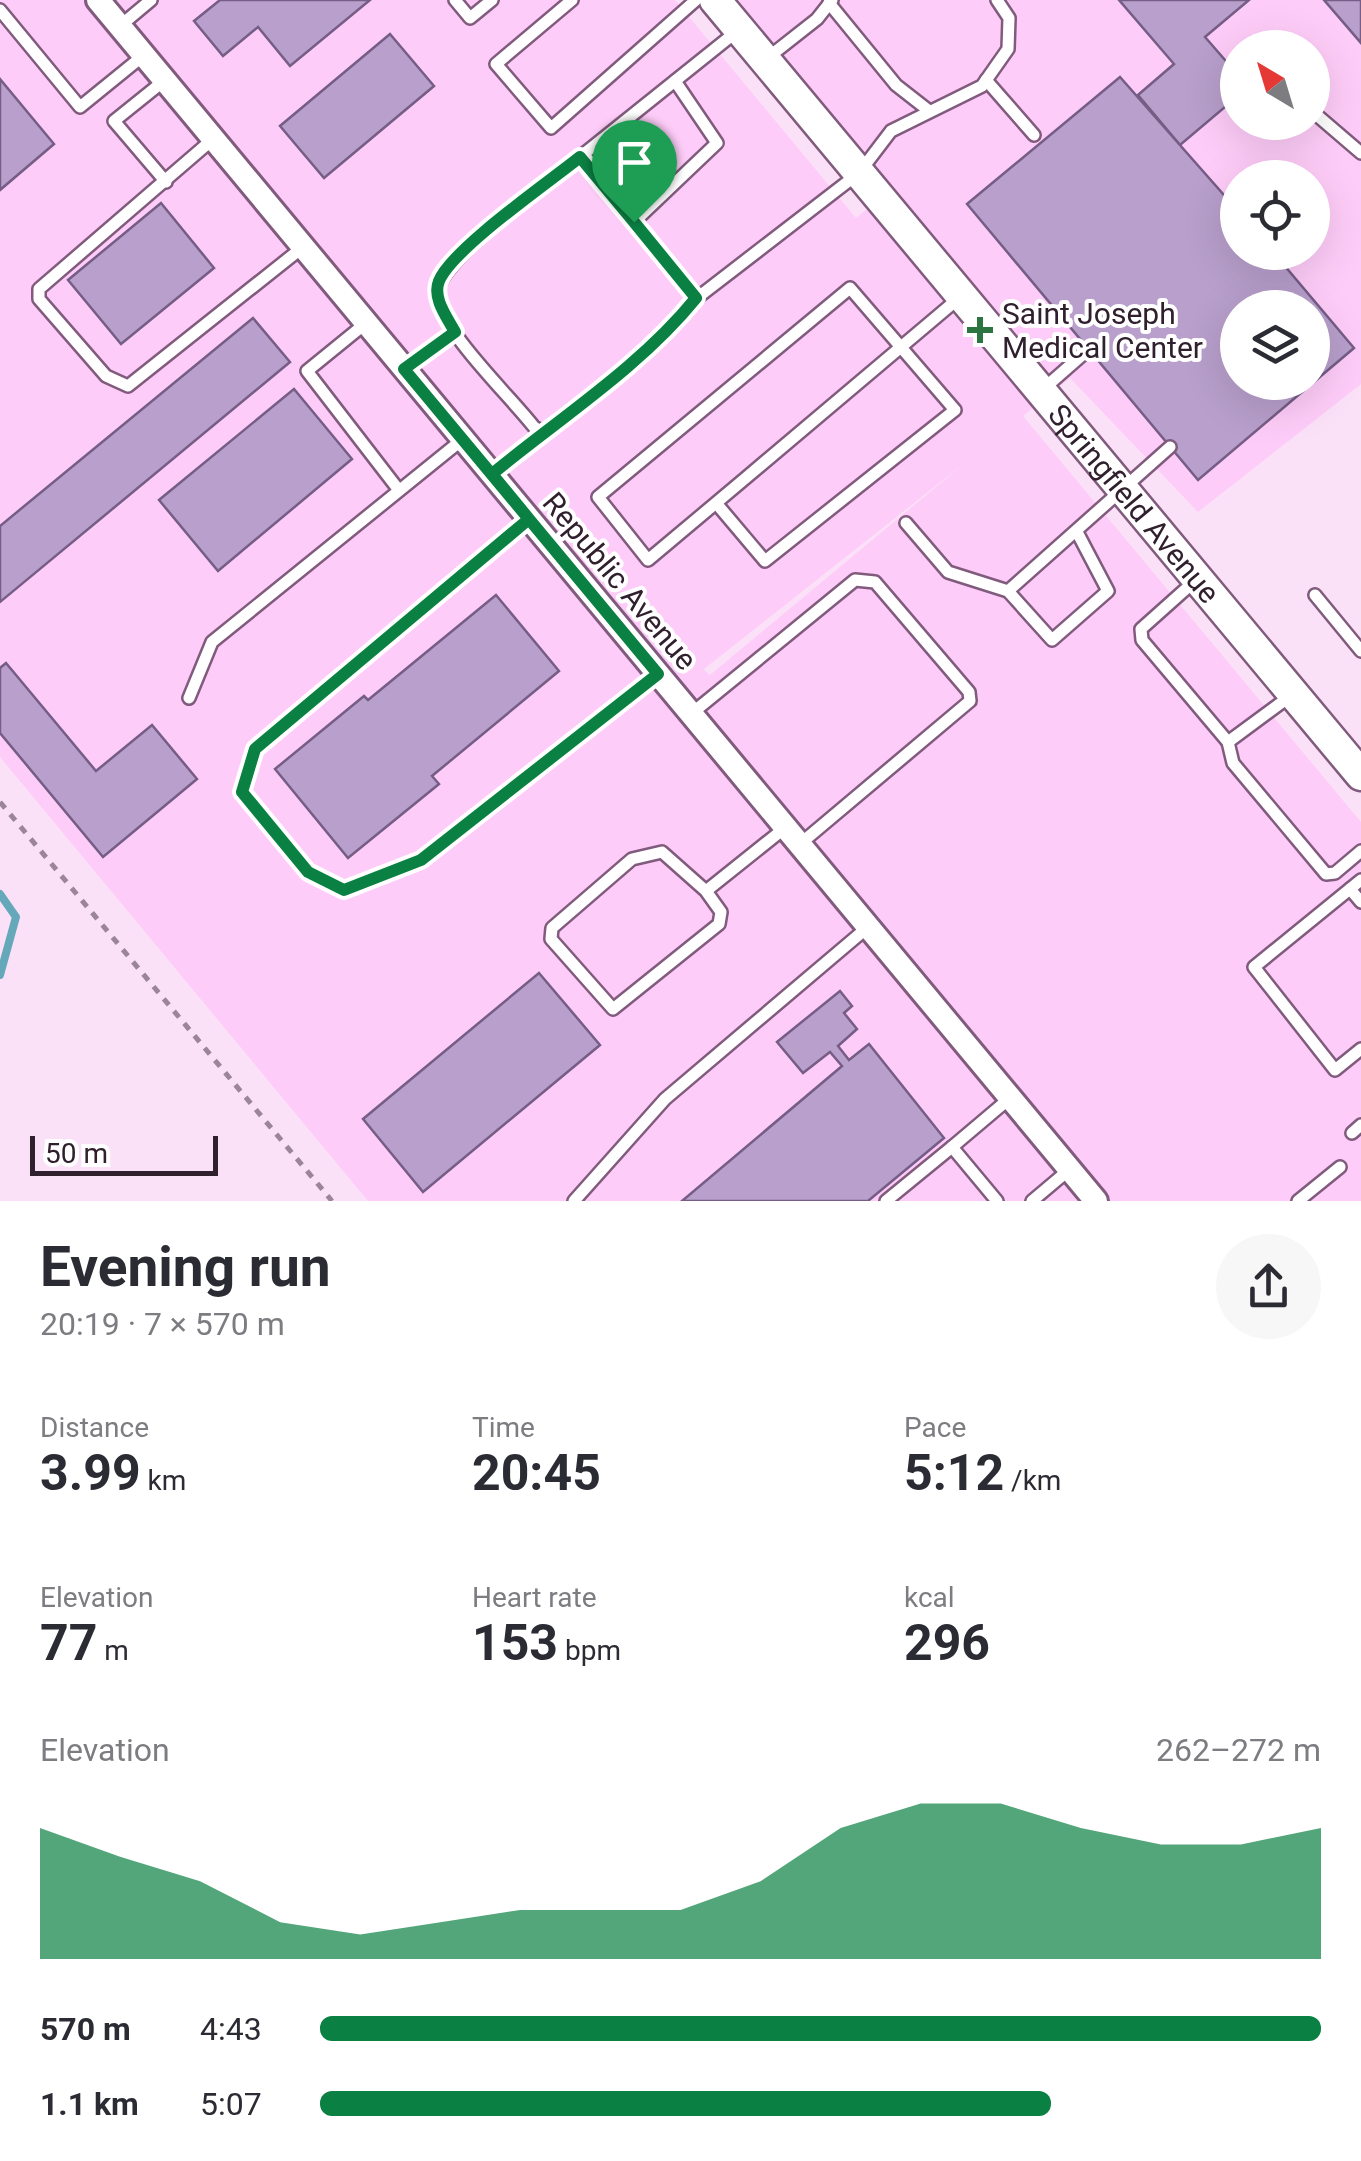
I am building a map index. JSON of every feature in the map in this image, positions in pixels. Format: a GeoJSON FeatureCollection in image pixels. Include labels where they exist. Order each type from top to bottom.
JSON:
{"type":"FeatureCollection","features":[{"type":"Feature","properties":{"kind":"street","name":"Republic Avenue"},"geometry":{"type":"LineString","coordinates":[[98,0],[1070,1170],[1090,1199]]}},
{"type":"Feature","properties":{"kind":"street","name":"Springfield Avenue"},"geometry":{"type":"LineString","coordinates":[[715,0],[1361,775]]}},
{"type":"Feature","properties":{"kind":"lane"},"geometry":{"type":"LineString","coordinates":[[120,26],[151,0]]}},
{"type":"Feature","properties":{"kind":"lane"},"geometry":{"type":"LineString","coordinates":[[455,0],[470,18],[492,0]]}},
{"type":"Feature","properties":{"kind":"lane"},"geometry":{"type":"LineString","coordinates":[[572,0],[496,64],[551,128],[696,0]]}},
{"type":"Feature","properties":{"kind":"lane"},"geometry":{"type":"LineString","coordinates":[[492,474],[650,346],[696,298],[859,173],[891,131],[986,80],[1008,50],[1009,18],[998,0]]}},
{"type":"Feature","properties":{"kind":"lane"},"geometry":{"type":"LineString","coordinates":[[766,60],[831,2],[896,85],[928,110]]}},
{"type":"Feature","properties":{"kind":"lane"},"geometry":{"type":"LineString","coordinates":[[0,10],[80,106],[144,55]]}},
{"type":"Feature","properties":{"kind":"lane"},"geometry":{"type":"LineString","coordinates":[[543,432],[534,428],[455,332],[437,296],[439,281],[458,256],[740,29]]}},
{"type":"Feature","properties":{"kind":"lane"},"geometry":{"type":"LineString","coordinates":[[164,80],[114,121],[166,182]]}},
{"type":"Feature","properties":{"kind":"lane"},"geometry":{"type":"LineString","coordinates":[[986,80],[1034,135]]}},
{"type":"Feature","properties":{"kind":"lane"},"geometry":{"type":"LineString","coordinates":[[634,222],[717,143],[675,81]]}},
{"type":"Feature","properties":{"kind":"lane"},"geometry":{"type":"LineString","coordinates":[[1330,126],[1361,153]]}},
{"type":"Feature","properties":{"kind":"lane"},"geometry":{"type":"LineString","coordinates":[[214,139],[38,290],[39,298],[106,376],[128,386],[303,247]]}},
{"type":"Feature","properties":{"kind":"lane"},"geometry":{"type":"LineString","coordinates":[[580,157],[696,298]]}},
{"type":"Feature","properties":{"kind":"lane"},"geometry":{"type":"LineString","coordinates":[[716,503],[764,561],[955,410],[901,347],[850,288],[598,497],[648,560],[901,347],[962,296]]}},
{"type":"Feature","properties":{"kind":"lane"},"geometry":{"type":"LineString","coordinates":[[366,323],[307,371],[398,489]]}},
{"type":"Feature","properties":{"kind":"lane"},"geometry":{"type":"LineString","coordinates":[[404,369],[455,332]]}},
{"type":"Feature","properties":{"kind":"lane"},"geometry":{"type":"LineString","coordinates":[[1041,391],[1088,349]]}},
{"type":"Feature","properties":{"kind":"lane"},"geometry":{"type":"LineString","coordinates":[[189,698],[212,642],[463,439]]}},
{"type":"Feature","properties":{"kind":"lane"},"geometry":{"type":"LineString","coordinates":[[1008,590],[1170,447]]}},
{"type":"Feature","properties":{"kind":"lane"},"geometry":{"type":"LineString","coordinates":[[529,519],[255,749],[242,792],[308,872],[344,890],[421,860],[658,674]]}},
{"type":"Feature","properties":{"kind":"lane"},"geometry":{"type":"LineString","coordinates":[[906,523],[948,572],[1008,590],[1052,640],[1108,590],[1076,532]]}},
{"type":"Feature","properties":{"kind":"lane"},"geometry":{"type":"LineString","coordinates":[[1197,579],[1141,629],[1142,640],[1228,742],[1233,763],[1326,874],[1334,873],[1361,851]]}},
{"type":"Feature","properties":{"kind":"lane"},"geometry":{"type":"LineString","coordinates":[[692,714],[855,580],[875,582],[969,692],[970,700],[792,836],[706,891]]}},
{"type":"Feature","properties":{"kind":"lane"},"geometry":{"type":"LineString","coordinates":[[1315,595],[1361,651]]}},
{"type":"Feature","properties":{"kind":"lane"},"geometry":{"type":"LineString","coordinates":[[1228,742],[1293,694]]}},
{"type":"Feature","properties":{"kind":"lane"},"geometry":{"type":"LineString","coordinates":[[647,852],[662,852],[706,891],[723,918],[613,1009],[606,1007],[552,940],[552,928],[632,859],[647,852]]}},
{"type":"Feature","properties":{"kind":"lane"},"geometry":{"type":"LineString","coordinates":[[1361,880],[1254,967],[1335,1070],[1361,1050]]}},
{"type":"Feature","properties":{"kind":"lane"},"geometry":{"type":"LineString","coordinates":[[1350,889],[1361,902]]}},
{"type":"Feature","properties":{"kind":"lane"},"geometry":{"type":"LineString","coordinates":[[574,1201],[665,1099],[868,927]]}},
{"type":"Feature","properties":{"kind":"lane"},"geometry":{"type":"LineString","coordinates":[[886,1201],[1010,1098]]}},
{"type":"Feature","properties":{"kind":"lane"},"geometry":{"type":"LineString","coordinates":[[952,1147],[997,1201]]}},
{"type":"Feature","properties":{"kind":"lane"},"geometry":{"type":"LineString","coordinates":[[1298,1201],[1340,1167]]}},
{"type":"Feature","properties":{"kind":"lane"},"geometry":{"type":"LineString","coordinates":[[1032,1201],[1070,1170]]}},
{"type":"Feature","properties":{"kind":"path"},"geometry":{"type":"LineString","coordinates":[[0,802],[332,1201]]}},
{"type":"Feature","properties":{"kind":"shaded area"},"geometry":{"type":"Polygon","coordinates":[[[0,0],[675,0],[856,218],[891,189],[735,0],[1361,0],[1361,384],[1198,512],[1070,378],[1023,416],[1361,822],[1361,1201],[368,1201],[0,757],[0,0]],[[966,462],[704,669],[710,675],[966,462]]]}},
{"type":"Feature","properties":{"kind":"building"},"geometry":{"type":"Polygon","coordinates":[[[220,0],[370,0],[290,66],[258,27],[223,56],[194,21],[220,0]]]}},
{"type":"Feature","properties":{"kind":"building"},"geometry":{"type":"Polygon","coordinates":[[[1119,0],[1249,0],[1205,37],[1220,54],[1220,111],[1180,145],[1138,95],[1174,64],[1119,0]]]}},
{"type":"Feature","properties":{"kind":"building"},"geometry":{"type":"Polygon","coordinates":[[[1324,0],[1361,0],[1361,43],[1324,0]]]}},
{"type":"Feature","properties":{"kind":"building"},"geometry":{"type":"Polygon","coordinates":[[[390,34],[434,86],[324,178],[280,126],[390,34]]]}},
{"type":"Feature","properties":{"kind":"building"},"geometry":{"type":"Polygon","coordinates":[[[1120,77],[1220,191],[1220,270],[1288,270],[1305,290],[1220,290],[1220,400],[1293,400],[1198,480],[967,204],[1120,77]]]}},
{"type":"Feature","properties":{"kind":"building"},"geometry":{"type":"Polygon","coordinates":[[[0,79],[54,144],[0,190],[0,79]]]}},
{"type":"Feature","properties":{"kind":"building"},"geometry":{"type":"Polygon","coordinates":[[[161,203],[214,268],[121,344],[68,280],[161,203]]]}},
{"type":"Feature","properties":{"kind":"building"},"geometry":{"type":"Polygon","coordinates":[[[253,318],[290,362],[0,602],[0,526],[253,318]]]}},
{"type":"Feature","properties":{"kind":"building"},"geometry":{"type":"Polygon","coordinates":[[[1330,320],[1354,348],[1330,368],[1330,320]]]}},
{"type":"Feature","properties":{"kind":"building"},"geometry":{"type":"Polygon","coordinates":[[[294,389],[352,459],[218,571],[159,500],[294,389]]]}},
{"type":"Feature","properties":{"kind":"building"},"geometry":{"type":"Polygon","coordinates":[[[496,595],[559,671],[432,776],[439,784],[348,858],[275,769],[364,696],[368,700],[496,595]]]}},
{"type":"Feature","properties":{"kind":"building"},"geometry":{"type":"Polygon","coordinates":[[[6,663],[96,771],[152,725],[197,779],[103,857],[0,733],[0,668],[6,663]]]}},
{"type":"Feature","properties":{"kind":"building"},"geometry":{"type":"Polygon","coordinates":[[[539,973],[600,1045],[423,1192],[363,1119],[539,973]]]}},
{"type":"Feature","properties":{"kind":"building"},"geometry":{"type":"Polygon","coordinates":[[[840,991],[852,1006],[844,1013],[857,1029],[838,1046],[849,1060],[869,1044],[944,1138],[868,1201],[682,1201],[842,1066],[830,1052],[803,1073],[777,1042],[840,991]]]}},
{"type":"Feature","properties":{"kind":"waterway"},"geometry":{"type":"LineString","coordinates":[[0,894],[16,917],[0,975]]}},
{"type":"Feature","properties":{"kind":"place","name":"Saint Joseph Medical Center"},"geometry":{"type":"Point","coordinates":[980,330]}},
{"type":"Feature","properties":{"kind":"route"},"geometry":{"type":"LineString","coordinates":[[634,222],[580,157],[458,256],[439,281],[437,296],[455,332],[404,369],[463,439],[529,519],[658,674],[421,860],[344,890],[308,872],[242,792],[255,749],[529,519],[492,474],[622,370],[676,323],[696,298],[634,222]]}}]}
